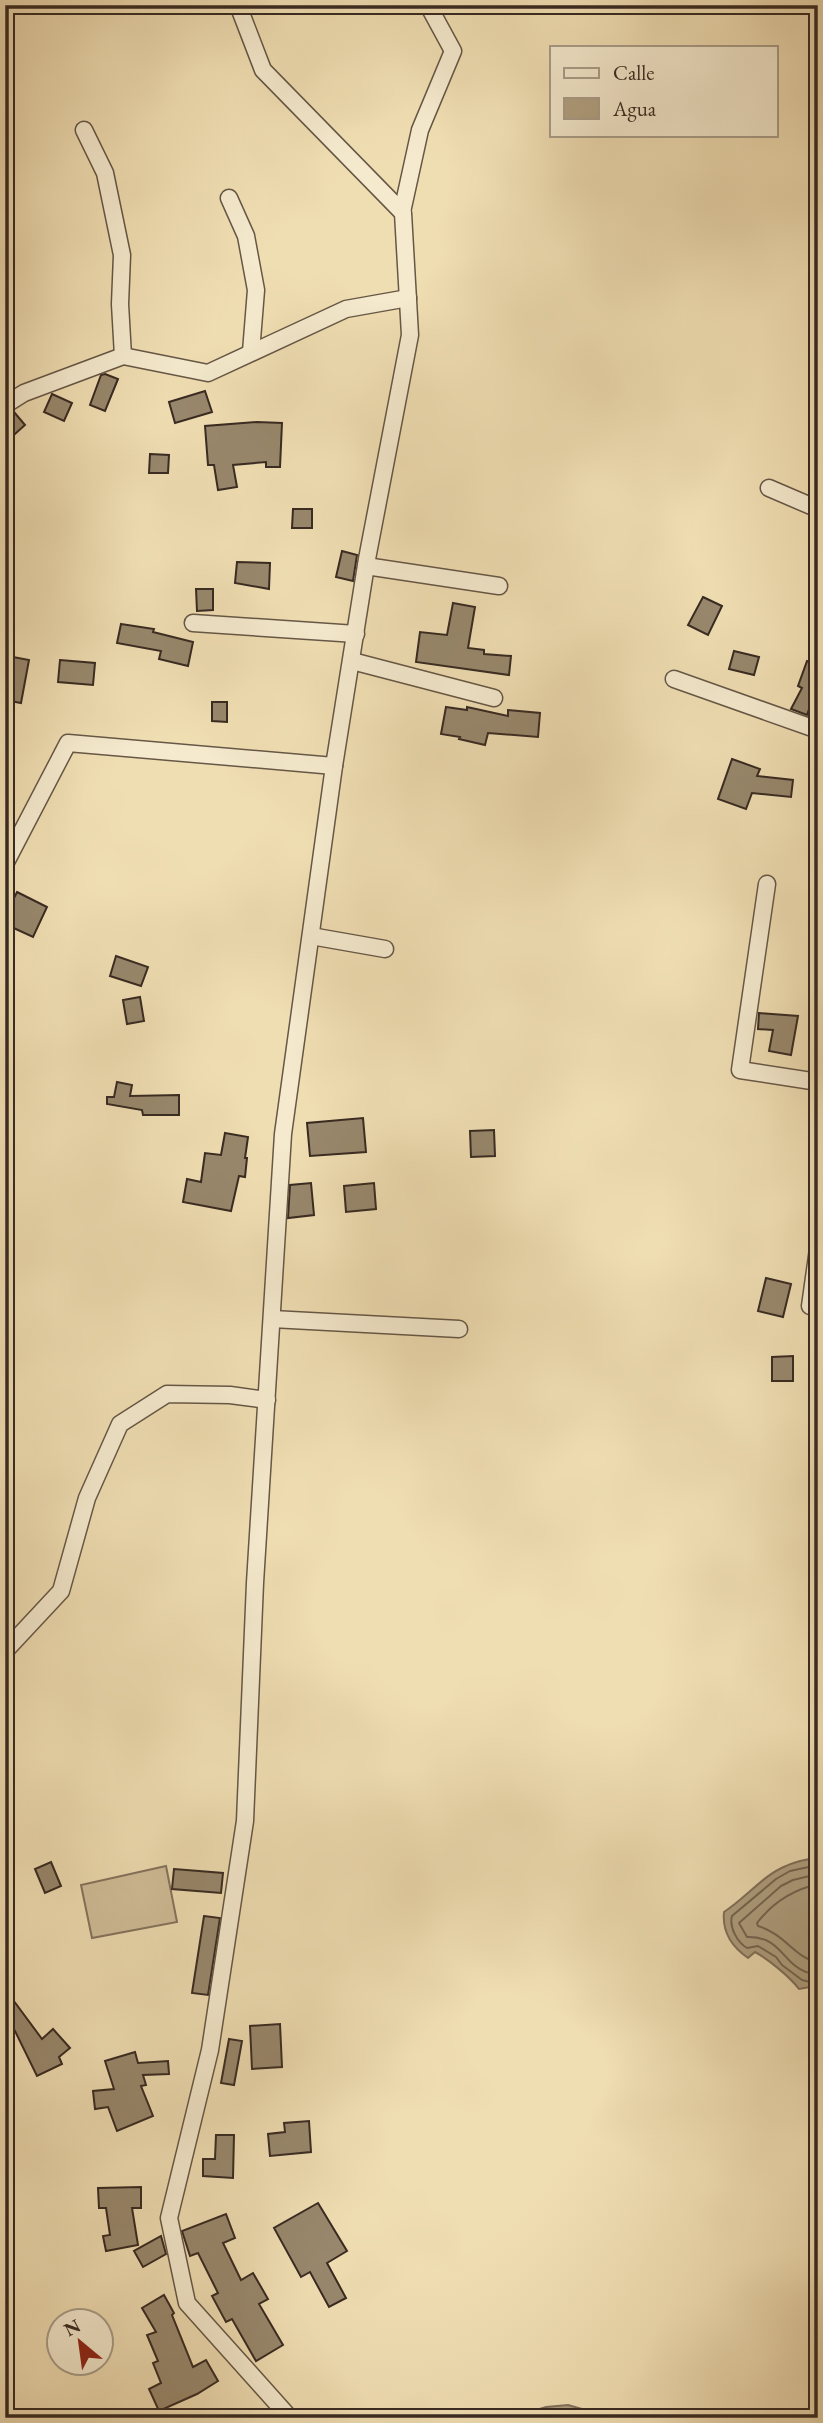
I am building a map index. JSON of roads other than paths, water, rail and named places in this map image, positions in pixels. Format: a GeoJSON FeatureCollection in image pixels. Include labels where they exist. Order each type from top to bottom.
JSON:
{"type":"FeatureCollection","features":[{"type":"Feature","properties":{"kind":"street"},"geometry":{"type":"LineString","coordinates":[[238,5],[263,69],[402,212]]}},
{"type":"Feature","properties":{"kind":"street"},"geometry":{"type":"LineString","coordinates":[[290,2418],[187,2303],[169,2218],[210,2050],[245,1821],[255,1583],[283,1134],[334,766],[366,566],[410,335],[402,212],[420,130],[453,51],[428,5]]}},
{"type":"Feature","properties":{"kind":"street"},"geometry":{"type":"LineString","coordinates":[[84,130],[105,173],[122,255],[120,304],[123,356]]}},
{"type":"Feature","properties":{"kind":"street"},"geometry":{"type":"LineString","coordinates":[[229,198],[246,236],[256,290],[251,352]]}},
{"type":"Feature","properties":{"kind":"street"},"geometry":{"type":"LineString","coordinates":[[5,405],[24,393],[123,356],[208,373],[346,309],[408,298]]}},
{"type":"Feature","properties":{"kind":"street"},"geometry":{"type":"LineString","coordinates":[[769,488],[818,509]]}},
{"type":"Feature","properties":{"kind":"street"},"geometry":{"type":"LineString","coordinates":[[366,566],[499,586]]}},
{"type":"Feature","properties":{"kind":"street"},"geometry":{"type":"LineString","coordinates":[[193,623],[356,634]]}},
{"type":"Feature","properties":{"kind":"street"},"geometry":{"type":"LineString","coordinates":[[352,661],[494,698]]}},
{"type":"Feature","properties":{"kind":"street"},"geometry":{"type":"LineString","coordinates":[[674,679],[818,730]]}},
{"type":"Feature","properties":{"kind":"street"},"geometry":{"type":"LineString","coordinates":[[5,864],[68,743],[334,766]]}},
{"type":"Feature","properties":{"kind":"street"},"geometry":{"type":"LineString","coordinates":[[767,884],[740,1070],[818,1082]]}},
{"type":"Feature","properties":{"kind":"street"},"geometry":{"type":"LineString","coordinates":[[311,936],[385,949]]}},
{"type":"Feature","properties":{"kind":"street"},"geometry":{"type":"LineString","coordinates":[[810,1307],[818,1249]]}},
{"type":"Feature","properties":{"kind":"street"},"geometry":{"type":"LineString","coordinates":[[272,1319],[459,1329]]}},
{"type":"Feature","properties":{"kind":"street"},"geometry":{"type":"LineString","coordinates":[[5,1651],[61,1591],[87,1498],[120,1424],[167,1394],[230,1395],[267,1400]]}},
{"type":"Feature","properties":{"kind":"water"},"geometry":{"type":"Polygon","coordinates":[[[818,1857],[818,2004],[811,1996],[810,1987],[799,1989],[755,1952],[748,1958],[742,1954],[729,1938],[724,1912],[778,1870],[818,1857]]]}},
{"type":"Feature","properties":{"kind":"water"},"geometry":{"type":"Polygon","coordinates":[[[568,2405],[582,2409],[583,2418],[521,2418],[523,2414],[546,2407],[568,2405]]]}}]}
